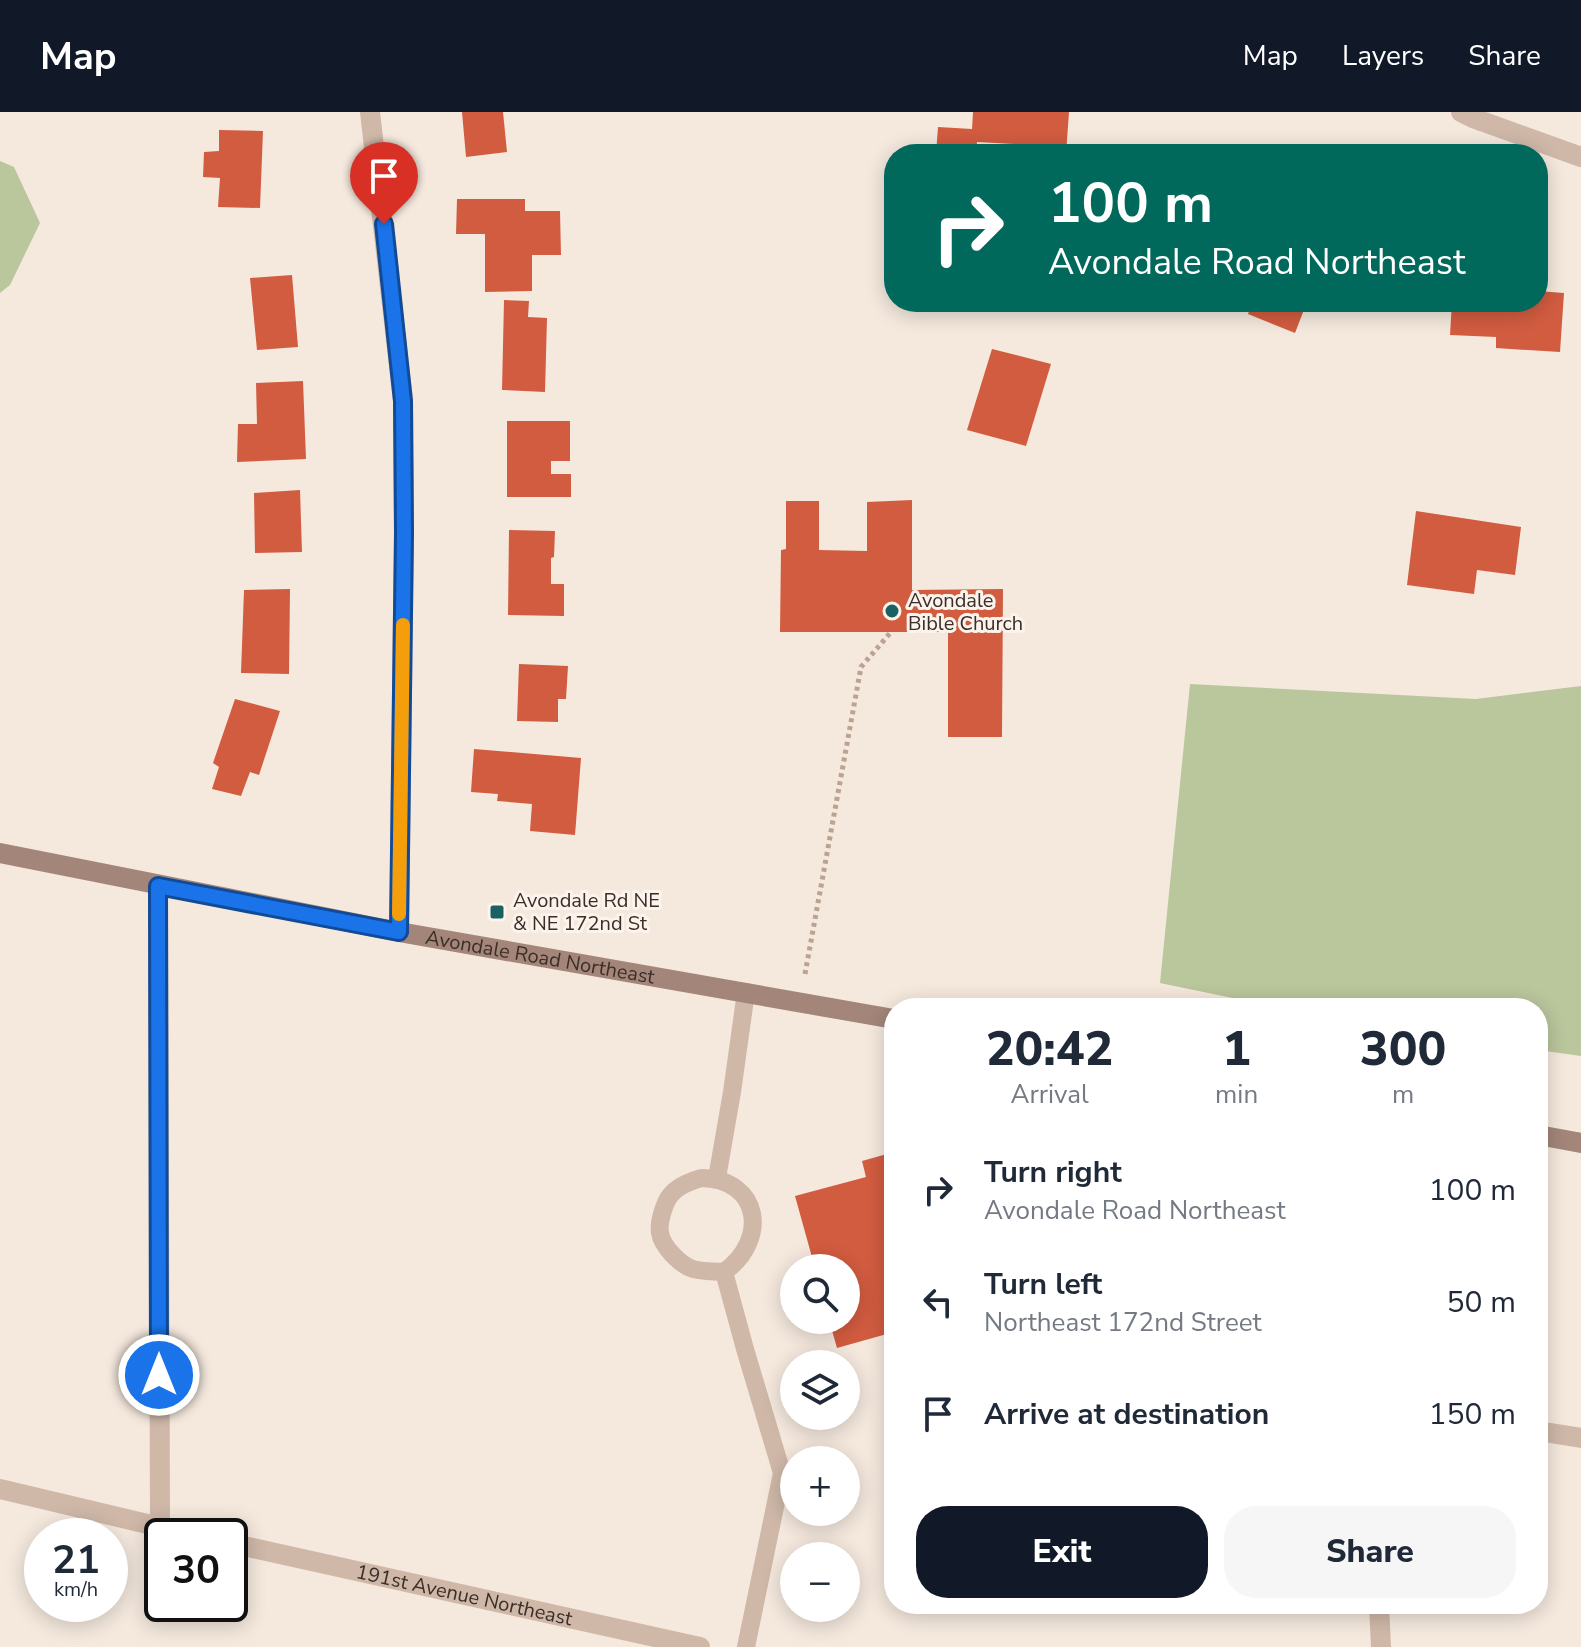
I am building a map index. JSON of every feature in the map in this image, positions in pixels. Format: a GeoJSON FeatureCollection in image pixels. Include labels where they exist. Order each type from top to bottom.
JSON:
{"type":"FeatureCollection","features":[{"type":"Feature","properties":{"kind":"main road","name":"Avondale Road Northeast"},"geometry":{"type":"LineString","coordinates":[[0,853],[399,932],[884,1017]]}},
{"type":"Feature","properties":{"kind":"main road"},"geometry":{"type":"LineString","coordinates":[[1548,1137],[1581,1143]]}},
{"type":"Feature","properties":{"kind":"street"},"geometry":{"type":"LineString","coordinates":[[370,112],[403,401],[399,932]]}},
{"type":"Feature","properties":{"kind":"street"},"geometry":{"type":"LineString","coordinates":[[1461,112],[1545,144]]}},
{"type":"Feature","properties":{"kind":"street"},"geometry":{"type":"LineString","coordinates":[[1548,145],[1581,157]]}},
{"type":"Feature","properties":{"kind":"street"},"geometry":{"type":"LineString","coordinates":[[158,886],[160,1518]]}},
{"type":"Feature","properties":{"kind":"street"},"geometry":{"type":"LineString","coordinates":[[1548,1433],[1581,1438]]}},
{"type":"Feature","properties":{"kind":"street"},"geometry":{"type":"LineString","coordinates":[[0,1489],[144,1524]]}},
{"type":"Feature","properties":{"kind":"street","name":"191st Avenue Northeast"},"geometry":{"type":"LineString","coordinates":[[248,1547],[700,1647]]}},
{"type":"Feature","properties":{"kind":"street"},"geometry":{"type":"LineString","coordinates":[[1379,1614],[1381,1647]]}},
{"type":"Feature","properties":{"kind":"lane"},"geometry":{"type":"LineString","coordinates":[[717,1178],[746,992]]}},
{"type":"Feature","properties":{"kind":"lane"},"geometry":{"type":"LineString","coordinates":[[701,1178],[717,1178],[737,1188],[747,1200],[753,1216],[751,1240],[742,1256],[724,1272],[691,1268],[679,1261],[660,1233],[663,1209],[670,1195],[682,1185],[701,1178]]}},
{"type":"Feature","properties":{"kind":"lane"},"geometry":{"type":"LineString","coordinates":[[724,1272],[782,1473],[746,1647]]}},
{"type":"Feature","properties":{"kind":"path"},"geometry":{"type":"LineString","coordinates":[[805,974],[861,667],[891,632]]}},
{"type":"Feature","properties":{"kind":"green space"},"geometry":{"type":"Polygon","coordinates":[[[0,161],[14,167],[40,223],[10,285],[0,293],[0,161]]]}},
{"type":"Feature","properties":{"kind":"green space"},"geometry":{"type":"Polygon","coordinates":[[[1190,684],[1476,699],[1581,686],[1581,1056],[1548,1051],[1548,998],[1232,998],[1160,983],[1190,684]]]}},
{"type":"Feature","properties":{"kind":"building"},"geometry":{"type":"Polygon","coordinates":[[[462,112],[503,112],[507,152],[466,157],[462,112]]]}},
{"type":"Feature","properties":{"kind":"building"},"geometry":{"type":"Polygon","coordinates":[[[973,112],[1069,112],[1067,144],[937,144],[938,127],[972,129],[973,112]]]}},
{"type":"Feature","properties":{"kind":"building"},"geometry":{"type":"Polygon","coordinates":[[[219,130],[263,131],[260,208],[218,207],[220,178],[203,177],[204,152],[219,151],[219,130]]]}},
{"type":"Feature","properties":{"kind":"building"},"geometry":{"type":"Polygon","coordinates":[[[457,199],[525,199],[525,211],[560,211],[561,255],[532,255],[532,291],[485,292],[485,234],[456,234],[457,199]]]}},
{"type":"Feature","properties":{"kind":"building"},"geometry":{"type":"Polygon","coordinates":[[[292,275],[298,347],[257,350],[250,278],[292,275]]]}},
{"type":"Feature","properties":{"kind":"building"},"geometry":{"type":"Polygon","coordinates":[[[1548,292],[1564,293],[1560,352],[1496,348],[1496,337],[1450,335],[1451,312],[1548,312],[1548,292]]]}},
{"type":"Feature","properties":{"kind":"building"},"geometry":{"type":"Polygon","coordinates":[[[504,300],[529,301],[528,317],[547,318],[545,392],[502,390],[504,300]]]}},
{"type":"Feature","properties":{"kind":"building"},"geometry":{"type":"Polygon","coordinates":[[[1249,312],[1303,312],[1295,333],[1249,312]]]}},
{"type":"Feature","properties":{"kind":"building"},"geometry":{"type":"Polygon","coordinates":[[[992,349],[1051,364],[1026,446],[967,430],[992,349]]]}},
{"type":"Feature","properties":{"kind":"building"},"geometry":{"type":"Polygon","coordinates":[[[303,381],[306,459],[237,462],[238,424],[257,424],[256,383],[303,381]]]}},
{"type":"Feature","properties":{"kind":"building"},"geometry":{"type":"Polygon","coordinates":[[[507,421],[570,421],[570,461],[551,461],[551,474],[571,474],[571,497],[507,497],[507,421]]]}},
{"type":"Feature","properties":{"kind":"building"},"geometry":{"type":"Polygon","coordinates":[[[300,490],[302,552],[255,553],[254,493],[300,490]]]}},
{"type":"Feature","properties":{"kind":"building","name":"Avondale Bible Church"},"geometry":{"type":"Polygon","coordinates":[[[912,500],[912,590],[1003,589],[1002,737],[948,737],[948,632],[780,632],[781,550],[786,549],[786,501],[819,501],[819,550],[867,551],[867,502],[912,500]]]}},
{"type":"Feature","properties":{"kind":"building"},"geometry":{"type":"Polygon","coordinates":[[[1416,511],[1521,527],[1515,575],[1477,570],[1474,594],[1407,585],[1416,511]]]}},
{"type":"Feature","properties":{"kind":"building"},"geometry":{"type":"Polygon","coordinates":[[[509,530],[555,531],[551,584],[564,584],[564,616],[508,615],[509,530]]]}},
{"type":"Feature","properties":{"kind":"building"},"geometry":{"type":"Polygon","coordinates":[[[290,589],[289,674],[241,673],[244,590],[290,589]]]}},
{"type":"Feature","properties":{"kind":"building"},"geometry":{"type":"Polygon","coordinates":[[[519,664],[568,666],[566,699],[558,699],[558,722],[517,721],[519,664]]]}},
{"type":"Feature","properties":{"kind":"building"},"geometry":{"type":"Polygon","coordinates":[[[235,699],[280,711],[259,775],[250,772],[241,796],[212,789],[219,767],[213,763],[235,699]]]}},
{"type":"Feature","properties":{"kind":"building"},"geometry":{"type":"Polygon","coordinates":[[[474,749],[581,758],[575,835],[530,831],[532,804],[497,801],[498,794],[471,792],[474,749]]]}},
{"type":"Feature","properties":{"kind":"building"},"geometry":{"type":"Polygon","coordinates":[[[884,1155],[884,1335],[837,1348],[833,1334],[860,1334],[860,1254],[811,1254],[795,1196],[866,1177],[862,1161],[884,1155]]]}},
{"type":"Feature","properties":{"kind":"slow traffic"},"geometry":{"type":"LineString","coordinates":[[399,914],[403,625]]}},
{"type":"Feature","properties":{"kind":"place","name":"Avondale Bible Church"},"geometry":{"type":"Point","coordinates":[892,611]}},
{"type":"Feature","properties":{"kind":"place","name":"Avondale Rd NE & NE 172nd St"},"geometry":{"type":"Point","coordinates":[497,912]}},
{"type":"Feature","properties":{"kind":"route"},"geometry":{"type":"LineString","coordinates":[[159,1375],[158,886],[399,932],[403,401],[384,224]]}}]}
